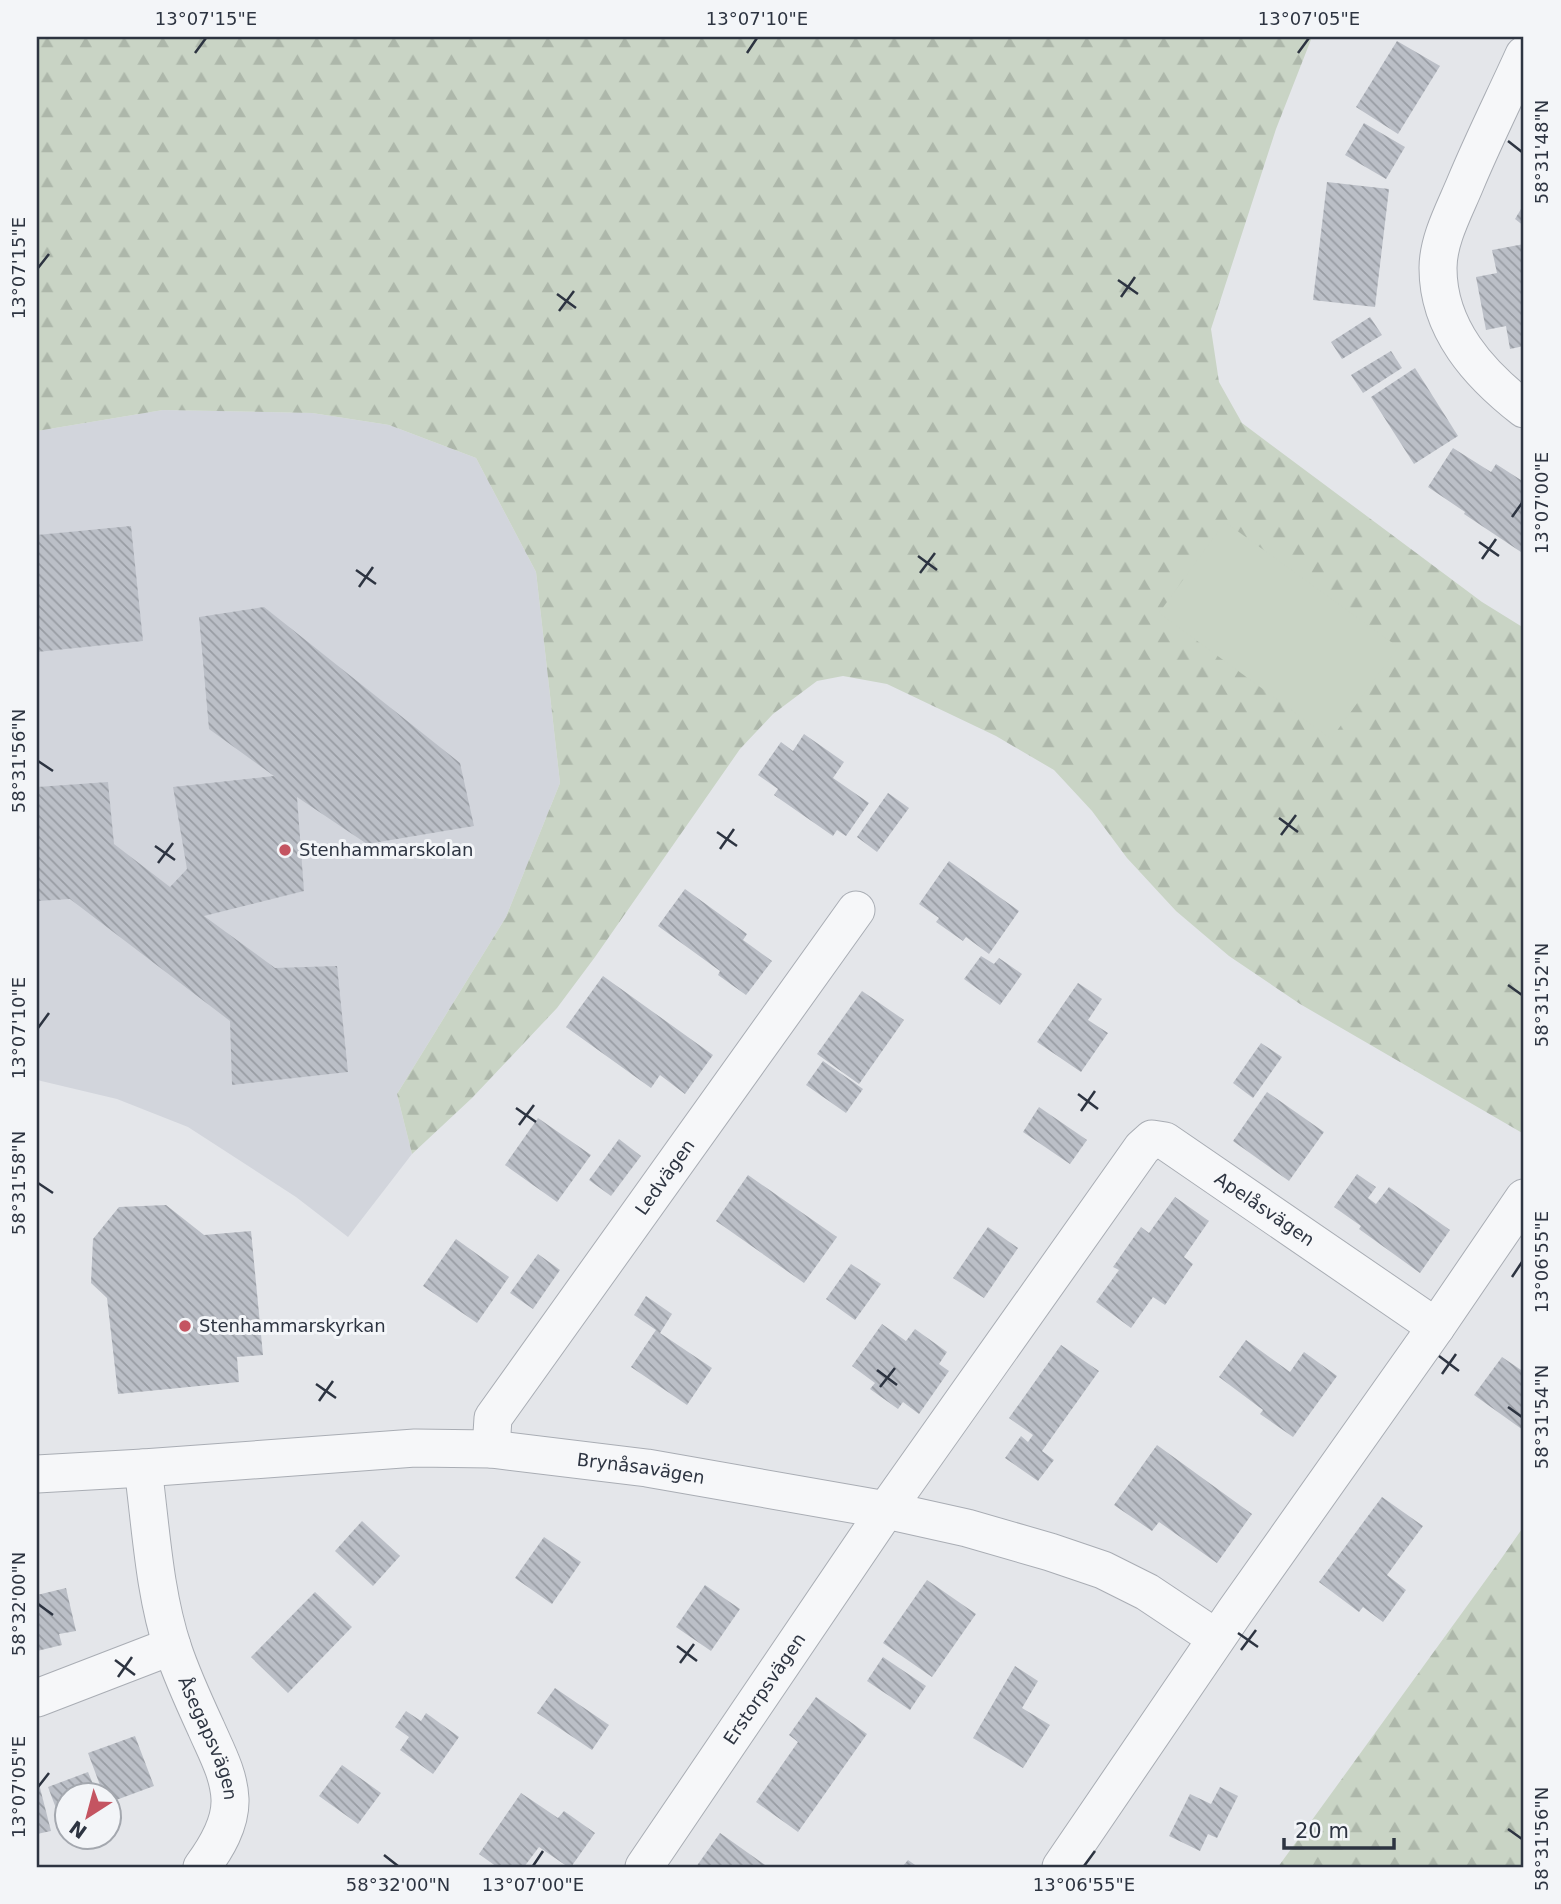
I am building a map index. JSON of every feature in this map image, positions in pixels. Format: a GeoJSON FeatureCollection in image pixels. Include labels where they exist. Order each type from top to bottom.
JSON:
{"type":"FeatureCollection","features":[{"type":"Feature","properties":{"kind":"street"},"geometry":{"type":"LineString","coordinates":[[1524,55],[1474,162],[1446,231],[1438,267],[1448,321],[1465,352],[1496,388],[1524,409]]}},
{"type":"Feature","properties":{"kind":"street","name":"Ledvägen"},"geometry":{"type":"LineString","coordinates":[[491,1449],[494,1418],[856,910]]}},
{"type":"Feature","properties":{"kind":"street","name":"Apelåsvägen"},"geometry":{"type":"LineString","coordinates":[[886,1510],[1142,1148],[1152,1139],[1165,1141],[1436,1327]]}},
{"type":"Feature","properties":{"kind":"street"},"geometry":{"type":"LineString","coordinates":[[1061,1867],[1216,1638],[1524,1198]]}},
{"type":"Feature","properties":{"kind":"street","name":"Brynåsavägen"},"geometry":{"type":"LineString","coordinates":[[37,1474],[415,1448],[491,1449],[647,1468],[886,1510],[967,1528],[1104,1570],[1147,1592],[1216,1638]]}},
{"type":"Feature","properties":{"kind":"street","name":"Åsegapsvägen"},"geometry":{"type":"LineString","coordinates":[[143,1468],[159,1591],[172,1646],[224,1768],[230,1796],[230,1811],[224,1831],[202,1867]]}},
{"type":"Feature","properties":{"kind":"street","name":"Erstorpsvägen"},"geometry":{"type":"LineString","coordinates":[[644,1867],[886,1510]]}},
{"type":"Feature","properties":{"kind":"street"},"geometry":{"type":"LineString","coordinates":[[37,1698],[172,1646]]}},
{"type":"Feature","properties":{"kind":"shaded area","name":"Stenhammarskolan"},"geometry":{"type":"Polygon","coordinates":[[[163,410],[312,413],[389,425],[476,458],[536,572],[560,783],[506,917],[397,1094],[412,1154],[348,1237],[296,1197],[188,1127],[117,1099],[37,1080],[37,431],[163,410]]]}},
{"type":"Feature","properties":{"kind":"green space"},"geometry":{"type":"Polygon","coordinates":[[[37,37],[1312,37],[1276,129],[1211,329],[1219,382],[1242,423],[1482,602],[1524,628],[1524,1134],[1300,1004],[1229,956],[1176,911],[1127,858],[1092,811],[1054,770],[996,736],[887,684],[843,676],[817,681],[773,714],[740,749],[557,1008],[472,1098],[412,1154],[397,1094],[506,917],[560,783],[536,572],[476,458],[389,425],[312,413],[163,410],[37,431],[37,37]]]}},
{"type":"Feature","properties":{"kind":"green space"},"geometry":{"type":"Polygon","coordinates":[[[1225,522],[1398,647],[1331,739],[1159,613],[1225,522]]]}},
{"type":"Feature","properties":{"kind":"green space"},"geometry":{"type":"Polygon","coordinates":[[[1524,1526],[1524,1867],[1278,1867],[1501,1559],[1524,1526]]]}},
{"type":"Feature","properties":{"kind":"building"},"geometry":{"type":"Polygon","coordinates":[[[1397,41],[1440,66],[1398,134],[1356,107],[1397,41]]]}},
{"type":"Feature","properties":{"kind":"building"},"geometry":{"type":"Polygon","coordinates":[[[1364,123],[1405,147],[1386,179],[1345,155],[1364,123]]]}},
{"type":"Feature","properties":{"kind":"building"},"geometry":{"type":"Polygon","coordinates":[[[1327,182],[1389,189],[1375,307],[1313,300],[1327,182]]]}},
{"type":"Feature","properties":{"kind":"building"},"geometry":{"type":"Polygon","coordinates":[[[1524,204],[1524,226],[1515,219],[1524,204]]]}},
{"type":"Feature","properties":{"kind":"building"},"geometry":{"type":"Polygon","coordinates":[[[1524,244],[1524,346],[1510,349],[1506,326],[1486,330],[1476,277],[1497,273],[1492,250],[1524,244]]]}},
{"type":"Feature","properties":{"kind":"building"},"geometry":{"type":"Polygon","coordinates":[[[1370,317],[1382,335],[1342,359],[1331,342],[1370,317]]]}},
{"type":"Feature","properties":{"kind":"building"},"geometry":{"type":"Polygon","coordinates":[[[1391,351],[1402,368],[1363,393],[1351,375],[1391,351]]]}},
{"type":"Feature","properties":{"kind":"building"},"geometry":{"type":"Polygon","coordinates":[[[1415,368],[1458,436],[1414,464],[1371,397],[1415,368]]]}},
{"type":"Feature","properties":{"kind":"building"},"geometry":{"type":"Polygon","coordinates":[[[1453,448],[1491,472],[1496,464],[1524,482],[1524,554],[1428,487],[1453,448]]]}},
{"type":"Feature","properties":{"kind":"building"},"geometry":{"type":"Polygon","coordinates":[[[131,526],[143,641],[37,652],[37,535],[131,526]]]}},
{"type":"Feature","properties":{"kind":"building"},"geometry":{"type":"Polygon","coordinates":[[[264,607],[460,763],[474,826],[367,844],[297,797],[304,891],[204,916],[275,968],[337,966],[348,1072],[232,1085],[230,1021],[70,899],[37,901],[37,787],[108,782],[114,844],[170,887],[187,869],[173,787],[274,776],[209,729],[199,617],[264,607]]]}},
{"type":"Feature","properties":{"kind":"building"},"geometry":{"type":"Polygon","coordinates":[[[804,734],[844,762],[833,778],[869,803],[846,836],[837,830],[833,836],[774,795],[778,789],[758,775],[781,742],[793,751],[804,734]]]}},
{"type":"Feature","properties":{"kind":"building"},"geometry":{"type":"Polygon","coordinates":[[[888,793],[909,808],[877,852],[857,837],[888,793]]]}},
{"type":"Feature","properties":{"kind":"building"},"geometry":{"type":"Polygon","coordinates":[[[949,861],[1019,911],[989,954],[966,937],[963,941],[936,922],[939,918],[919,904],[949,861]]]}},
{"type":"Feature","properties":{"kind":"building"},"geometry":{"type":"Polygon","coordinates":[[[685,889],[747,934],[743,940],[772,961],[746,995],[718,975],[720,971],[658,926],[685,889]]]}},
{"type":"Feature","properties":{"kind":"building"},"geometry":{"type":"Polygon","coordinates":[[[981,956],[994,964],[999,958],[1022,974],[1000,1005],[964,979],[981,956]]]}},
{"type":"Feature","properties":{"kind":"building"},"geometry":{"type":"Polygon","coordinates":[[[603,976],[713,1055],[685,1094],[660,1075],[651,1088],[566,1027],[603,976]]]}},
{"type":"Feature","properties":{"kind":"building"},"geometry":{"type":"Polygon","coordinates":[[[1078,983],[1102,999],[1088,1020],[1108,1033],[1081,1072],[1037,1042],[1078,983]]]}},
{"type":"Feature","properties":{"kind":"building"},"geometry":{"type":"Polygon","coordinates":[[[862,991],[904,1020],[859,1084],[817,1054],[862,991]]]}},
{"type":"Feature","properties":{"kind":"building"},"geometry":{"type":"Polygon","coordinates":[[[1261,1043],[1282,1057],[1253,1098],[1233,1083],[1261,1043]]]}},
{"type":"Feature","properties":{"kind":"building"},"geometry":{"type":"Polygon","coordinates":[[[823,1061],[863,1089],[846,1113],[806,1085],[823,1061]]]}},
{"type":"Feature","properties":{"kind":"building"},"geometry":{"type":"Polygon","coordinates":[[[1267,1092],[1324,1132],[1289,1181],[1233,1141],[1267,1092]]]}},
{"type":"Feature","properties":{"kind":"building"},"geometry":{"type":"Polygon","coordinates":[[[1039,1107],[1087,1140],[1070,1164],[1023,1132],[1039,1107]]]}},
{"type":"Feature","properties":{"kind":"building"},"geometry":{"type":"Polygon","coordinates":[[[538,1118],[591,1155],[557,1202],[505,1165],[538,1118]]]}},
{"type":"Feature","properties":{"kind":"building"},"geometry":{"type":"Polygon","coordinates":[[[619,1139],[641,1156],[611,1196],[589,1180],[619,1139]]]}},
{"type":"Feature","properties":{"kind":"building"},"geometry":{"type":"Polygon","coordinates":[[[1357,1174],[1376,1187],[1368,1198],[1376,1204],[1389,1187],[1450,1230],[1420,1273],[1359,1229],[1361,1226],[1334,1207],[1357,1174]]]}},
{"type":"Feature","properties":{"kind":"building"},"geometry":{"type":"Polygon","coordinates":[[[748,1175],[837,1237],[804,1283],[716,1221],[748,1175]]]}},
{"type":"Feature","properties":{"kind":"building"},"geometry":{"type":"Polygon","coordinates":[[[1175,1197],[1209,1221],[1184,1257],[1193,1264],[1165,1305],[1153,1297],[1131,1328],[1096,1302],[1119,1270],[1113,1267],[1141,1227],[1149,1233],[1175,1197]]]}},
{"type":"Feature","properties":{"kind":"building","name":"Stenhammarskyrkan"},"geometry":{"type":"Polygon","coordinates":[[[166,1205],[204,1235],[251,1231],[263,1355],[237,1357],[239,1382],[118,1394],[107,1298],[91,1283],[93,1239],[119,1207],[166,1205]]]}},
{"type":"Feature","properties":{"kind":"building"},"geometry":{"type":"Polygon","coordinates":[[[988,1227],[1018,1248],[984,1298],[953,1278],[988,1227]]]}},
{"type":"Feature","properties":{"kind":"building"},"geometry":{"type":"Polygon","coordinates":[[[456,1239],[509,1277],[477,1323],[423,1286],[456,1239]]]}},
{"type":"Feature","properties":{"kind":"building"},"geometry":{"type":"Polygon","coordinates":[[[538,1254],[560,1270],[533,1309],[510,1293],[538,1254]]]}},
{"type":"Feature","properties":{"kind":"building"},"geometry":{"type":"Polygon","coordinates":[[[851,1264],[881,1284],[855,1320],[826,1299],[851,1264]]]}},
{"type":"Feature","properties":{"kind":"building"},"geometry":{"type":"Polygon","coordinates":[[[646,1296],[672,1314],[660,1333],[712,1368],[687,1405],[631,1367],[656,1330],[634,1315],[646,1296]]]}},
{"type":"Feature","properties":{"kind":"building"},"geometry":{"type":"Polygon","coordinates":[[[882,1324],[906,1341],[915,1329],[947,1352],[939,1364],[949,1371],[919,1414],[903,1402],[898,1409],[870,1389],[875,1383],[852,1366],[882,1324]]]}},
{"type":"Feature","properties":{"kind":"building"},"geometry":{"type":"Polygon","coordinates":[[[1246,1340],[1290,1372],[1304,1352],[1337,1376],[1293,1437],[1260,1414],[1263,1410],[1219,1377],[1246,1340]]]}},
{"type":"Feature","properties":{"kind":"building"},"geometry":{"type":"Polygon","coordinates":[[[1061,1345],[1099,1371],[1042,1451],[1054,1460],[1038,1481],[1005,1458],[1021,1436],[1028,1442],[1033,1435],[1009,1418],[1061,1345]]]}},
{"type":"Feature","properties":{"kind":"building"},"geometry":{"type":"Polygon","coordinates":[[[1502,1357],[1524,1372],[1523,1430],[1474,1395],[1502,1357]]]}},
{"type":"Feature","properties":{"kind":"building"},"geometry":{"type":"Polygon","coordinates":[[[1157,1445],[1252,1514],[1217,1563],[1159,1522],[1152,1531],[1114,1505],[1157,1445]]]}},
{"type":"Feature","properties":{"kind":"building"},"geometry":{"type":"Polygon","coordinates":[[[1382,1497],[1423,1526],[1387,1575],[1406,1590],[1383,1622],[1363,1607],[1359,1612],[1319,1582],[1382,1497]]]}},
{"type":"Feature","properties":{"kind":"building"},"geometry":{"type":"Polygon","coordinates":[[[362,1521],[400,1556],[373,1586],[335,1551],[362,1521]]]}},
{"type":"Feature","properties":{"kind":"building"},"geometry":{"type":"Polygon","coordinates":[[[544,1537],[581,1562],[552,1604],[515,1578],[544,1537]]]}},
{"type":"Feature","properties":{"kind":"building"},"geometry":{"type":"Polygon","coordinates":[[[927,1580],[976,1614],[932,1677],[883,1643],[927,1580]]]}},
{"type":"Feature","properties":{"kind":"building"},"geometry":{"type":"Polygon","coordinates":[[[705,1585],[740,1609],[711,1651],[676,1627],[705,1585]]]}},
{"type":"Feature","properties":{"kind":"building"},"geometry":{"type":"Polygon","coordinates":[[[66,1588],[76,1631],[59,1634],[62,1645],[37,1651],[37,1595],[66,1588]]]}},
{"type":"Feature","properties":{"kind":"building"},"geometry":{"type":"Polygon","coordinates":[[[315,1592],[352,1627],[288,1693],[251,1657],[315,1592]]]}},
{"type":"Feature","properties":{"kind":"building"},"geometry":{"type":"Polygon","coordinates":[[[883,1657],[926,1686],[910,1710],[867,1681],[883,1657]]]}},
{"type":"Feature","properties":{"kind":"building"},"geometry":{"type":"Polygon","coordinates":[[[1015,1666],[1038,1681],[1022,1708],[1050,1725],[1023,1768],[973,1738],[1015,1666]]]}},
{"type":"Feature","properties":{"kind":"building"},"geometry":{"type":"Polygon","coordinates":[[[555,1688],[609,1725],[592,1750],[537,1713],[555,1688]]]}},
{"type":"Feature","properties":{"kind":"building"},"geometry":{"type":"Polygon","coordinates":[[[816,1697],[867,1734],[798,1832],[756,1802],[798,1742],[789,1735],[816,1697]]]}},
{"type":"Feature","properties":{"kind":"building"},"geometry":{"type":"Polygon","coordinates":[[[406,1711],[421,1721],[426,1713],[459,1737],[433,1774],[400,1750],[409,1737],[395,1727],[406,1711]]]}},
{"type":"Feature","properties":{"kind":"building"},"geometry":{"type":"Polygon","coordinates":[[[135,1736],[154,1786],[122,1798],[122,1782],[99,1782],[88,1753],[135,1736]]]}},
{"type":"Feature","properties":{"kind":"building"},"geometry":{"type":"Polygon","coordinates":[[[342,1765],[381,1793],[358,1824],[319,1796],[342,1765]]]}},
{"type":"Feature","properties":{"kind":"building"},"geometry":{"type":"Polygon","coordinates":[[[88,1772],[92,1782],[61,1782],[88,1772]]]}},
{"type":"Feature","properties":{"kind":"building"},"geometry":{"type":"Polygon","coordinates":[[[37,1781],[51,1831],[37,1834],[37,1781]]]}},
{"type":"Feature","properties":{"kind":"building"},"geometry":{"type":"Polygon","coordinates":[[[1220,1787],[1238,1796],[1217,1838],[1208,1834],[1200,1851],[1169,1836],[1190,1794],[1211,1804],[1220,1787]]]}},
{"type":"Feature","properties":{"kind":"building"},"geometry":{"type":"Polygon","coordinates":[[[521,1793],[558,1818],[564,1811],[595,1833],[571,1867],[539,1847],[524,1867],[497,1867],[479,1854],[521,1793]]]}},
{"type":"Feature","properties":{"kind":"building"},"geometry":{"type":"Polygon","coordinates":[[[720,1833],[768,1867],[696,1867],[720,1833]]]}},
{"type":"Feature","properties":{"kind":"building"},"geometry":{"type":"Polygon","coordinates":[[[908,1860],[918,1867],[902,1867],[908,1860]]]}},
{"type":"Feature","properties":{"kind":"place","name":"Stenhammarskolan"},"geometry":{"type":"Point","coordinates":[285,850]}},
{"type":"Feature","properties":{"kind":"place","name":"Stenhammarskyrkan"},"geometry":{"type":"Point","coordinates":[185,1326]}}]}
